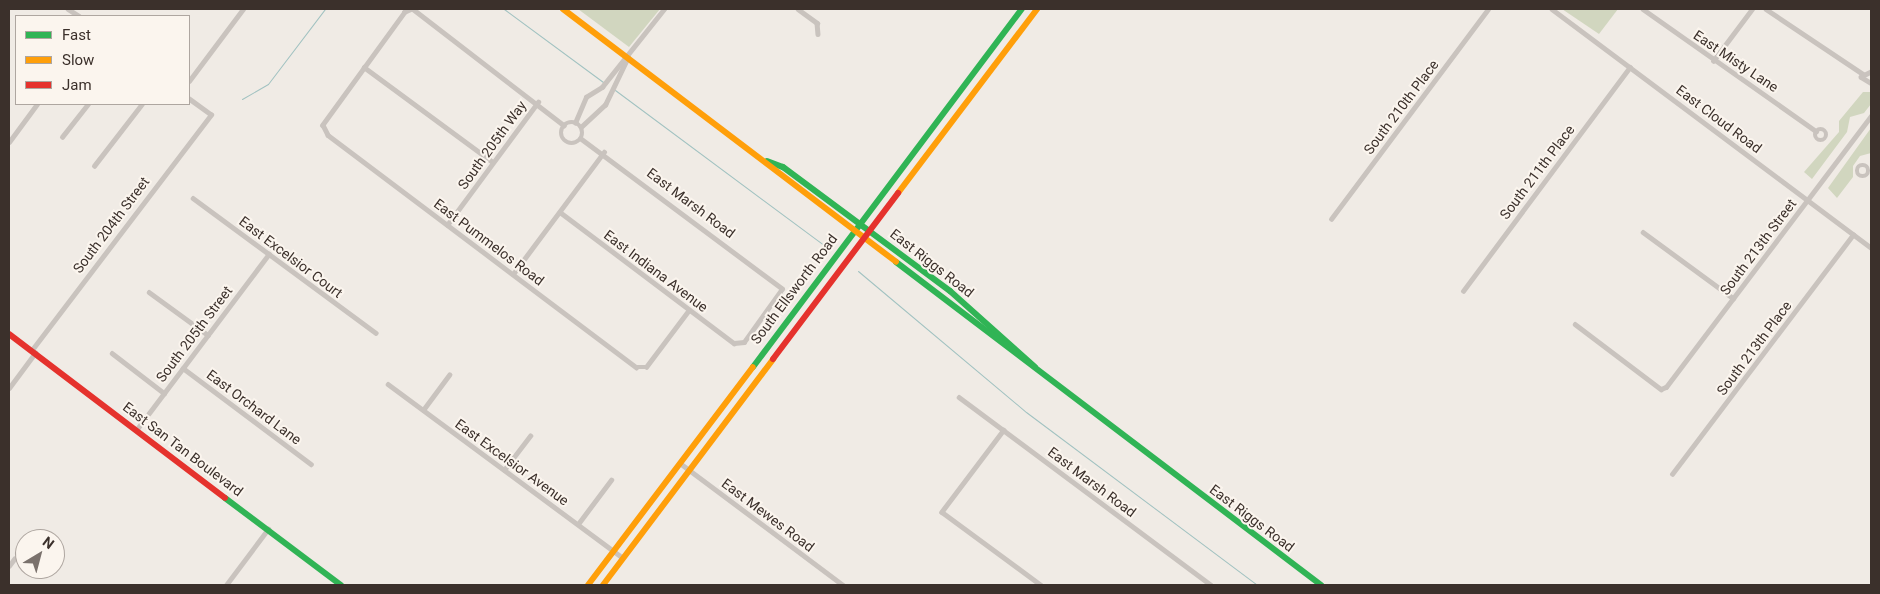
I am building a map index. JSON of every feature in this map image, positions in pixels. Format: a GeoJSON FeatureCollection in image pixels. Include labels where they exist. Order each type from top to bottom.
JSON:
{"type":"FeatureCollection","features":[{"type":"Feature","properties":{"kind":"main road","name":"East Riggs Road"},"geometry":{"type":"LineString","coordinates":[[563,9],[767,161],[778,175],[1072,399],[1321,585]]}},
{"type":"Feature","properties":{"kind":"main road","name":"South Ellsworth Road"},"geometry":{"type":"LineString","coordinates":[[588,585],[1022,9]]}},
{"type":"Feature","properties":{"kind":"main road","name":"South Ellsworth Road"},"geometry":{"type":"LineString","coordinates":[[603,585],[871,233],[1038,9]]}},
{"type":"Feature","properties":{"kind":"main road","name":"East Riggs Road"},"geometry":{"type":"LineString","coordinates":[[767,161],[783,167],[950,291],[1072,399]]}},
{"type":"Feature","properties":{"kind":"main road","name":"East San Tan Boulevard"},"geometry":{"type":"LineString","coordinates":[[9,334],[137,429],[340,585]]}},
{"type":"Feature","properties":{"kind":"street"},"geometry":{"type":"LineString","coordinates":[[190,80],[243,9]]}},
{"type":"Feature","properties":{"kind":"street"},"geometry":{"type":"LineString","coordinates":[[576,123],[586,97],[602,87],[628,57],[664,9]]}},
{"type":"Feature","properties":{"kind":"street"},"geometry":{"type":"LineString","coordinates":[[798,9],[818,23],[818,34]]}},
{"type":"Feature","properties":{"kind":"street","name":"South 210th Place"},"geometry":{"type":"LineString","coordinates":[[1331,219],[1488,9]]}},
{"type":"Feature","properties":{"kind":"street","name":"East Cloud Road"},"geometry":{"type":"LineString","coordinates":[[1552,9],[1871,248]]}},
{"type":"Feature","properties":{"kind":"street","name":"East Misty Lane"},"geometry":{"type":"LineString","coordinates":[[1643,9],[1713,61],[1816,132]]}},
{"type":"Feature","properties":{"kind":"street"},"geometry":{"type":"LineString","coordinates":[[1713,61],[1752,9]]}},
{"type":"Feature","properties":{"kind":"street"},"geometry":{"type":"LineString","coordinates":[[1766,9],[1862,74],[1864,82],[1871,82]]}},
{"type":"Feature","properties":{"kind":"street","name":"East Marsh Road"},"geometry":{"type":"LineString","coordinates":[[364,66],[409,10],[416,10],[538,102],[564,126],[561,132],[565,142],[572,144],[581,139],[604,152],[782,289],[740,344]]}},
{"type":"Feature","properties":{"kind":"street"},"geometry":{"type":"LineString","coordinates":[[581,139],[581,127],[605,105],[609,91],[628,57]]}},
{"type":"Feature","properties":{"kind":"street"},"geometry":{"type":"LineString","coordinates":[[364,66],[493,162]]}},
{"type":"Feature","properties":{"kind":"street","name":"East Pummelos Road"},"geometry":{"type":"LineString","coordinates":[[364,66],[323,125],[328,135],[636,367],[646,367],[689,310]]}},
{"type":"Feature","properties":{"kind":"street","name":"South 211th Place"},"geometry":{"type":"LineString","coordinates":[[1463,291],[1630,67]]}},
{"type":"Feature","properties":{"kind":"street"},"geometry":{"type":"LineString","coordinates":[[1862,74],[1871,72]]}},
{"type":"Feature","properties":{"kind":"street","name":"South 204th Street"},"geometry":{"type":"LineString","coordinates":[[9,388],[33,352],[211,115],[190,100]]}},
{"type":"Feature","properties":{"kind":"street","name":"South 205th Way"},"geometry":{"type":"LineString","coordinates":[[448,225],[538,102]]}},
{"type":"Feature","properties":{"kind":"street"},"geometry":{"type":"LineString","coordinates":[[9,142],[36,105]]}},
{"type":"Feature","properties":{"kind":"street"},"geometry":{"type":"LineString","coordinates":[[62,137],[87,105]]}},
{"type":"Feature","properties":{"kind":"street"},"geometry":{"type":"LineString","coordinates":[[94,166],[141,105]]}},
{"type":"Feature","properties":{"kind":"street","name":"South 213th Street"},"geometry":{"type":"LineString","coordinates":[[1575,324],[1661,389],[1733,298],[1871,116]]}},
{"type":"Feature","properties":{"kind":"street"},"geometry":{"type":"LineString","coordinates":[[564,126],[576,123]]}},
{"type":"Feature","properties":{"kind":"street"},"geometry":{"type":"LineString","coordinates":[[576,123],[581,127]]}},
{"type":"Feature","properties":{"kind":"street"},"geometry":{"type":"LineString","coordinates":[[513,274],[604,152]]}},
{"type":"Feature","properties":{"kind":"street","name":"East Excelsior Court"},"geometry":{"type":"LineString","coordinates":[[193,198],[376,333]]}},
{"type":"Feature","properties":{"kind":"street","name":"East Indiana Avenue"},"geometry":{"type":"LineString","coordinates":[[560,212],[689,310],[740,344]]}},
{"type":"Feature","properties":{"kind":"street"},"geometry":{"type":"LineString","coordinates":[[1643,232],[1733,298]]}},
{"type":"Feature","properties":{"kind":"street","name":"South 213th Place"},"geometry":{"type":"LineString","coordinates":[[1672,474],[1853,235]]}},
{"type":"Feature","properties":{"kind":"street","name":"South 205th Street"},"geometry":{"type":"LineString","coordinates":[[137,429],[268,254]]}},
{"type":"Feature","properties":{"kind":"street"},"geometry":{"type":"LineString","coordinates":[[150,292],[208,335]]}},
{"type":"Feature","properties":{"kind":"street"},"geometry":{"type":"LineString","coordinates":[[112,353],[164,393]]}},
{"type":"Feature","properties":{"kind":"street","name":"East Orchard Lane"},"geometry":{"type":"LineString","coordinates":[[183,368],[311,464]]}},
{"type":"Feature","properties":{"kind":"street"},"geometry":{"type":"LineString","coordinates":[[423,410],[449,375]]}},
{"type":"Feature","properties":{"kind":"street","name":"East Excelsior Avenue"},"geometry":{"type":"LineString","coordinates":[[388,384],[623,558]]}},
{"type":"Feature","properties":{"kind":"street","name":"East Marsh Road"},"geometry":{"type":"LineString","coordinates":[[959,397],[1211,585]]}},
{"type":"Feature","properties":{"kind":"street"},"geometry":{"type":"LineString","coordinates":[[1004,430],[942,512],[1040,585]]}},
{"type":"Feature","properties":{"kind":"street"},"geometry":{"type":"LineString","coordinates":[[504,470],[530,436]]}},
{"type":"Feature","properties":{"kind":"street","name":"East Mewes Road"},"geometry":{"type":"LineString","coordinates":[[680,463],[843,585]]}},
{"type":"Feature","properties":{"kind":"street"},"geometry":{"type":"LineString","coordinates":[[578,524],[611,480]]}},
{"type":"Feature","properties":{"kind":"street"},"geometry":{"type":"LineString","coordinates":[[226,585],[268,529]]}},
{"type":"Feature","properties":{"kind":"street"},"geometry":{"type":"LineString","coordinates":[[9,566],[14,559]]}},
{"type":"Feature","properties":{"kind":"green space"},"geometry":{"type":"Polygon","coordinates":[[[578,9],[660,9],[629,47],[578,9]]]}},
{"type":"Feature","properties":{"kind":"green space"},"geometry":{"type":"Polygon","coordinates":[[[1562,9],[1618,9],[1599,34],[1562,9]]]}},
{"type":"Feature","properties":{"kind":"green space"},"geometry":{"type":"Polygon","coordinates":[[[1863,92],[1871,92],[1871,104],[1864,113],[1850,117],[1847,132],[1812,179],[1804,172],[1839,132],[1839,121],[1863,92]]]}},
{"type":"Feature","properties":{"kind":"green space"},"geometry":{"type":"Polygon","coordinates":[[[1871,128],[1871,153],[1860,156],[1853,166],[1853,177],[1837,198],[1828,188],[1871,128]]]}},
{"type":"Feature","properties":{"kind":"waterway"},"geometry":{"type":"LineString","coordinates":[[242,99],[268,84],[325,9]]}},
{"type":"Feature","properties":{"kind":"waterway"},"geometry":{"type":"LineString","coordinates":[[504,9],[603,82]]}},
{"type":"Feature","properties":{"kind":"waterway"},"geometry":{"type":"LineString","coordinates":[[615,90],[829,249]]}},
{"type":"Feature","properties":{"kind":"waterway"},"geometry":{"type":"LineString","coordinates":[[858,271],[1026,412],[1257,585]]}},
{"type":"Feature","properties":{"kind":"traffic: fast"},"geometry":{"type":"LineString","coordinates":[[753,367],[1022,9]]}},
{"type":"Feature","properties":{"kind":"traffic: fast"},"geometry":{"type":"LineString","coordinates":[[767,161],[783,167],[950,291],[1035,367]]}},
{"type":"Feature","properties":{"kind":"traffic: fast"},"geometry":{"type":"LineString","coordinates":[[896,262],[1321,585]]}},
{"type":"Feature","properties":{"kind":"traffic: fast"},"geometry":{"type":"LineString","coordinates":[[225,498],[341,585]]}},
{"type":"Feature","properties":{"kind":"traffic: slow"},"geometry":{"type":"LineString","coordinates":[[563,9],[896,262]]}},
{"type":"Feature","properties":{"kind":"traffic: slow"},"geometry":{"type":"LineString","coordinates":[[898,193],[1037,9]]}},
{"type":"Feature","properties":{"kind":"traffic: slow"},"geometry":{"type":"LineString","coordinates":[[603,585],[773,359]]}},
{"type":"Feature","properties":{"kind":"traffic: slow"},"geometry":{"type":"LineString","coordinates":[[588,585],[753,367]]}},
{"type":"Feature","properties":{"kind":"traffic: jam"},"geometry":{"type":"LineString","coordinates":[[773,359],[898,193]]}},
{"type":"Feature","properties":{"kind":"traffic: jam"},"geometry":{"type":"LineString","coordinates":[[9,334],[225,498]]}}]}
